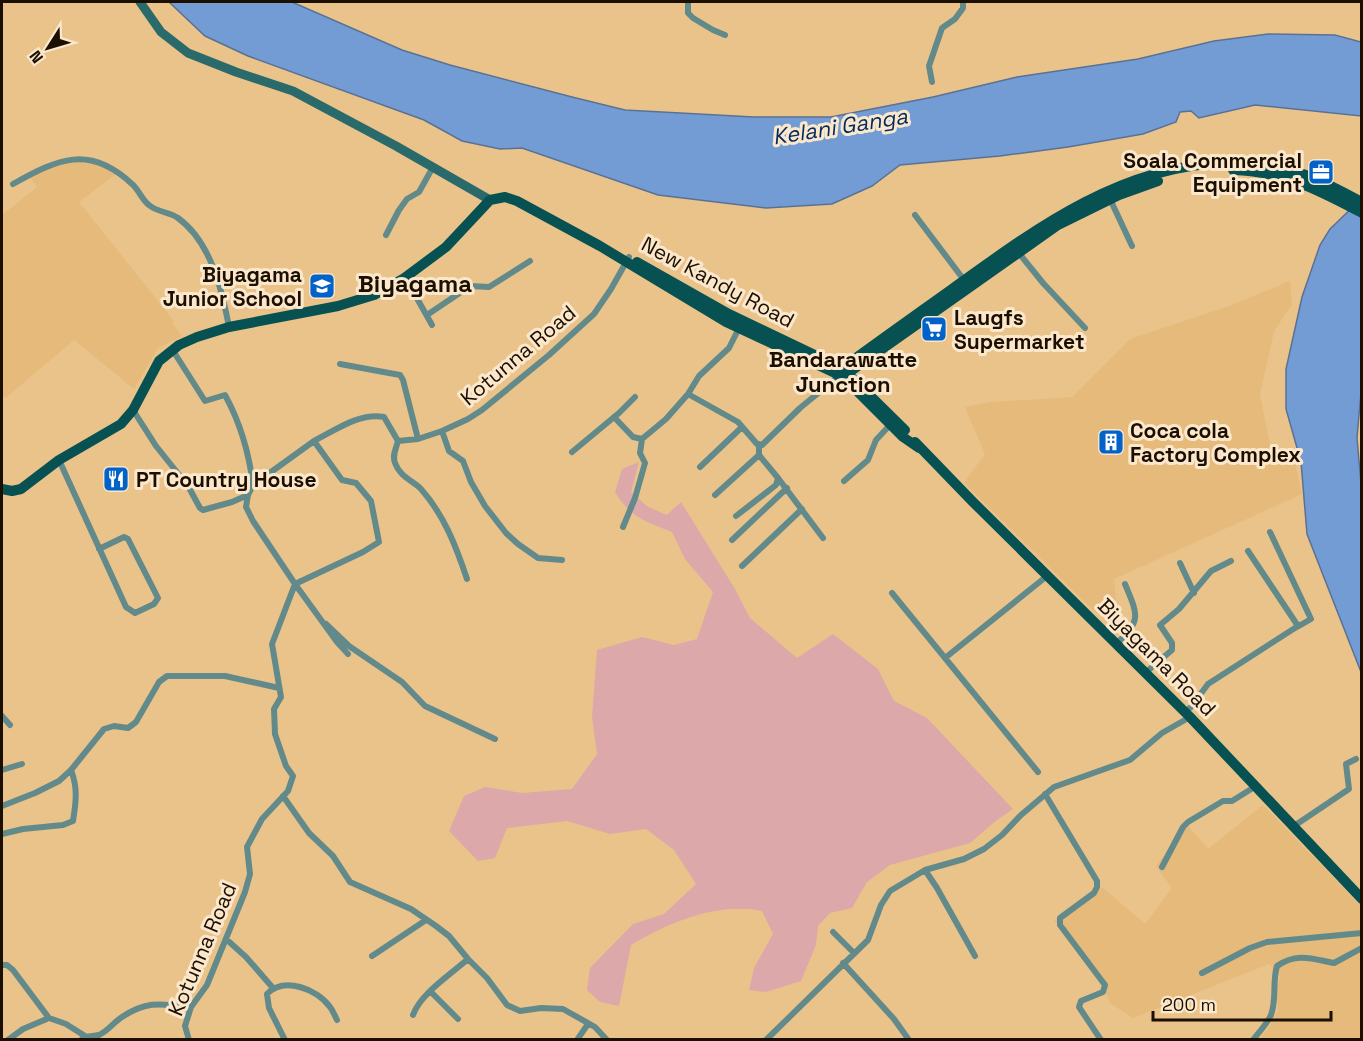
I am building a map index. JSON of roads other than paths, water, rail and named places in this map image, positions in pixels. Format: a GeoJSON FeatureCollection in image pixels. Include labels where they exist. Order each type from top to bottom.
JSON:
{"type":"FeatureCollection","features":[{"type":"Feature","properties":{"kind":"main road"},"geometry":{"type":"LineString","coordinates":[[2,489],[12,491],[21,489],[58,460],[114,429],[134,410],[155,367],[172,349],[197,337],[230,327],[355,302],[374,295],[405,277],[446,247],[490,200],[293,91],[188,53],[161,32],[140,2]]}},
{"type":"Feature","properties":{"kind":"main road"},"geometry":{"type":"LineString","coordinates":[[842,373],[967,284],[1053,219],[1108,195],[1199,171],[1225,170],[1285,176],[1362,202]]}},
{"type":"Feature","properties":{"kind":"main road"},"geometry":{"type":"LineString","coordinates":[[1330,191],[1362,213]]}},
{"type":"Feature","properties":{"kind":"main road"},"geometry":{"type":"LineString","coordinates":[[967,284],[1108,195]]}},
{"type":"Feature","properties":{"kind":"main road","name":"New Kandy Road"},"geometry":{"type":"LineString","coordinates":[[490,200],[505,197],[517,201],[741,325],[842,373]]}},
{"type":"Feature","properties":{"kind":"main road","name":"Biyagama Road"},"geometry":{"type":"LineString","coordinates":[[842,373],[890,425],[919,448],[1187,714],[1362,899]]}},
{"type":"Feature","properties":{"kind":"main road","name":"Biyagama Road"},"geometry":{"type":"LineString","coordinates":[[842,373],[907,432],[919,448]]}},
{"type":"Feature","properties":{"kind":"street"},"geometry":{"type":"LineString","coordinates":[[688,2],[688,13],[693,18],[725,35]]}},
{"type":"Feature","properties":{"kind":"street"},"geometry":{"type":"LineString","coordinates":[[932,82],[929,66],[942,28],[955,19],[963,8],[963,2]]}},
{"type":"Feature","properties":{"kind":"street"},"geometry":{"type":"LineString","coordinates":[[13,184],[39,170],[74,158],[90,159],[116,170],[137,189],[149,206],[176,216],[199,240],[215,273],[230,327]]}},
{"type":"Feature","properties":{"kind":"street"},"geometry":{"type":"LineString","coordinates":[[386,235],[399,210],[407,199],[419,192],[433,167]]}},
{"type":"Feature","properties":{"kind":"street"},"geometry":{"type":"LineString","coordinates":[[1108,195],[1132,246]]}},
{"type":"Feature","properties":{"kind":"street"},"geometry":{"type":"LineString","coordinates":[[915,215],[967,284]]}},
{"type":"Feature","properties":{"kind":"street"},"geometry":{"type":"LineString","coordinates":[[1018,252],[1085,328]]}},
{"type":"Feature","properties":{"kind":"street","name":"Kotunna Road"},"geometry":{"type":"LineString","coordinates":[[398,441],[417,439],[442,431],[482,410],[575,332],[603,303],[627,260]]}},
{"type":"Feature","properties":{"kind":"street"},"geometry":{"type":"LineString","coordinates":[[427,315],[470,286],[489,287],[530,261]]}},
{"type":"Feature","properties":{"kind":"street"},"geometry":{"type":"LineString","coordinates":[[405,277],[432,325]]}},
{"type":"Feature","properties":{"kind":"street"},"geometry":{"type":"LineString","coordinates":[[623,527],[635,498],[645,463],[640,453],[642,438],[666,419],[688,394],[699,376],[729,348],[741,325]]}},
{"type":"Feature","properties":{"kind":"street"},"geometry":{"type":"LineString","coordinates":[[172,349],[205,401],[225,395],[234,412],[249,457],[253,486]]}},
{"type":"Feature","properties":{"kind":"street"},"geometry":{"type":"LineString","coordinates":[[340,364],[400,375],[417,439]]}},
{"type":"Feature","properties":{"kind":"street"},"geometry":{"type":"LineString","coordinates":[[759,444],[764,443],[800,408],[842,373]]}},
{"type":"Feature","properties":{"kind":"street"},"geometry":{"type":"LineString","coordinates":[[688,394],[738,422],[759,444],[759,455],[787,488],[823,538]]}},
{"type":"Feature","properties":{"kind":"street"},"geometry":{"type":"LineString","coordinates":[[572,452],[635,397]]}},
{"type":"Feature","properties":{"kind":"street"},"geometry":{"type":"LineString","coordinates":[[134,410],[156,446],[188,486],[200,508],[203,510],[248,495]]}},
{"type":"Feature","properties":{"kind":"street"},"geometry":{"type":"LineString","coordinates":[[348,654],[295,584],[246,507],[248,495],[253,486],[314,441],[350,423],[378,416],[384,417],[398,441],[394,454],[403,477],[420,488],[446,524],[467,579]]}},
{"type":"Feature","properties":{"kind":"street"},"geometry":{"type":"LineString","coordinates":[[614,417],[633,437],[642,438]]}},
{"type":"Feature","properties":{"kind":"street"},"geometry":{"type":"LineString","coordinates":[[844,481],[868,460],[876,440],[890,425]]}},
{"type":"Feature","properties":{"kind":"street"},"geometry":{"type":"LineString","coordinates":[[700,467],[742,427]]}},
{"type":"Feature","properties":{"kind":"street"},"geometry":{"type":"LineString","coordinates":[[442,431],[449,451],[463,461],[471,482],[485,506],[506,533],[538,558],[562,560]]}},
{"type":"Feature","properties":{"kind":"street"},"geometry":{"type":"LineString","coordinates":[[295,584],[379,542],[371,501],[356,483],[342,480],[314,441]]}},
{"type":"Feature","properties":{"kind":"street"},"geometry":{"type":"LineString","coordinates":[[715,495],[759,455]]}},
{"type":"Feature","properties":{"kind":"street"},"geometry":{"type":"LineString","coordinates":[[58,460],[99,549],[126,607],[135,613],[154,604],[158,598],[128,539],[124,537],[99,549]]}},
{"type":"Feature","properties":{"kind":"street"},"geometry":{"type":"LineString","coordinates":[[736,516],[776,485],[778,478]]}},
{"type":"Feature","properties":{"kind":"street"},"geometry":{"type":"LineString","coordinates":[[732,540],[787,488]]}},
{"type":"Feature","properties":{"kind":"street"},"geometry":{"type":"LineString","coordinates":[[742,566],[802,509]]}},
{"type":"Feature","properties":{"kind":"street"},"geometry":{"type":"LineString","coordinates":[[766,1040],[872,935],[884,898],[903,883],[925,870],[964,859],[984,849],[1002,836],[1021,815],[1054,787],[1130,760],[1187,714],[1208,684],[1311,619],[1270,532]]}},
{"type":"Feature","properties":{"kind":"street"},"geometry":{"type":"LineString","coordinates":[[1248,551],[1297,627]]}},
{"type":"Feature","properties":{"kind":"street"},"geometry":{"type":"LineString","coordinates":[[1145,673],[1172,650],[1172,643],[1160,625],[1194,593],[1210,571],[1231,561]]}},
{"type":"Feature","properties":{"kind":"street"},"geometry":{"type":"LineString","coordinates":[[1180,562],[1194,593]]}},
{"type":"Feature","properties":{"kind":"street"},"geometry":{"type":"LineString","coordinates":[[945,658],[1047,576]]}},
{"type":"Feature","properties":{"kind":"street","name":"Kotunna Road"},"geometry":{"type":"LineString","coordinates":[[189,1040],[185,1026],[191,1007],[207,985],[245,892],[250,874],[247,847],[262,819],[292,784],[293,776],[286,766],[275,734],[274,709],[280,697],[272,644],[295,584]]}},
{"type":"Feature","properties":{"kind":"street"},"geometry":{"type":"LineString","coordinates":[[1116,644],[1131,631],[1135,621],[1135,608],[1125,584]]}},
{"type":"Feature","properties":{"kind":"street"},"geometry":{"type":"LineString","coordinates":[[892,593],[1038,772]]}},
{"type":"Feature","properties":{"kind":"street"},"geometry":{"type":"LineString","coordinates":[[323,623],[329,625],[349,646],[402,682],[432,711],[495,739]]}},
{"type":"Feature","properties":{"kind":"street"},"geometry":{"type":"LineString","coordinates":[[2,806],[59,781],[71,770],[104,729],[114,726],[128,728],[136,722],[159,682],[167,676],[225,676],[279,688]]}},
{"type":"Feature","properties":{"kind":"street"},"geometry":{"type":"LineString","coordinates":[[2,716],[10,725]]}},
{"type":"Feature","properties":{"kind":"street"},"geometry":{"type":"LineString","coordinates":[[1294,826],[1349,789],[1346,764],[1356,759]]}},
{"type":"Feature","properties":{"kind":"street"},"geometry":{"type":"LineString","coordinates":[[2,770],[22,764]]}},
{"type":"Feature","properties":{"kind":"street"},"geometry":{"type":"LineString","coordinates":[[2,834],[22,829],[63,825],[73,820],[76,783],[71,770]]}},
{"type":"Feature","properties":{"kind":"street"},"geometry":{"type":"LineString","coordinates":[[1162,867],[1183,827],[1223,801],[1232,801],[1256,786]]}},
{"type":"Feature","properties":{"kind":"street"},"geometry":{"type":"LineString","coordinates":[[1045,794],[1097,881],[1094,893],[1060,918],[1060,925],[1105,985],[1103,992],[1081,1001],[1079,1007],[1101,1040]]}},
{"type":"Feature","properties":{"kind":"street"},"geometry":{"type":"LineString","coordinates":[[283,796],[309,833],[333,856],[350,882],[411,909],[449,936],[468,960],[487,978],[507,1005],[520,1011],[541,1008],[563,1009],[588,1024],[608,1040]]}},
{"type":"Feature","properties":{"kind":"street"},"geometry":{"type":"LineString","coordinates":[[925,870],[975,956]]}},
{"type":"Feature","properties":{"kind":"street"},"geometry":{"type":"LineString","coordinates":[[372,956],[426,920]]}},
{"type":"Feature","properties":{"kind":"street"},"geometry":{"type":"LineString","coordinates":[[833,932],[854,953]]}},
{"type":"Feature","properties":{"kind":"street"},"geometry":{"type":"LineString","coordinates":[[1202,973],[1267,942],[1362,933]]}},
{"type":"Feature","properties":{"kind":"street"},"geometry":{"type":"LineString","coordinates":[[226,939],[246,957],[273,988]]}},
{"type":"Feature","properties":{"kind":"street"},"geometry":{"type":"LineString","coordinates":[[1253,1040],[1270,1017],[1277,966],[1297,956],[1334,963],[1362,948]]}},
{"type":"Feature","properties":{"kind":"street"},"geometry":{"type":"LineString","coordinates":[[413,1015],[417,1005],[468,960]]}},
{"type":"Feature","properties":{"kind":"street"},"geometry":{"type":"LineString","coordinates":[[843,963],[894,1019],[909,1040]]}},
{"type":"Feature","properties":{"kind":"street"},"geometry":{"type":"LineString","coordinates":[[2,965],[7,965],[13,970],[49,1018]]}},
{"type":"Feature","properties":{"kind":"street"},"geometry":{"type":"LineString","coordinates":[[285,1040],[269,1008],[267,994],[273,988],[285,984],[313,992],[330,1007],[337,1020]]}},
{"type":"Feature","properties":{"kind":"street"},"geometry":{"type":"LineString","coordinates":[[431,992],[458,1019]]}},
{"type":"Feature","properties":{"kind":"street"},"geometry":{"type":"LineString","coordinates":[[11,1039],[41,1020],[49,1018],[66,1024],[83,1038],[98,1035],[119,1018],[141,1006],[158,1004],[191,1007]]}},
{"type":"Feature","properties":{"kind":"street"},"geometry":{"type":"LineString","coordinates":[[577,1040],[588,1024]]}},
{"type":"Feature","properties":{"kind":"water","name":"Kelani Ganga"},"geometry":{"type":"Polygon","coordinates":[[[169,2],[292,2],[402,50],[572,97],[625,110],[754,117],[831,117],[933,97],[1017,77],[1138,59],[1214,41],[1268,34],[1335,35],[1361,42],[1361,116],[1255,105],[1199,118],[1191,111],[1180,112],[1176,122],[1143,134],[1000,156],[900,165],[872,186],[832,204],[766,208],[658,195],[522,148],[500,149],[462,141],[424,120],[248,56],[205,36],[169,2]]]}},
{"type":"Feature","properties":{"kind":"water"},"geometry":{"type":"Polygon","coordinates":[[[1361,199],[1362,381],[1357,438],[1362,495],[1361,672],[1307,534],[1301,462],[1286,409],[1286,369],[1302,297],[1320,245],[1330,229],[1361,199]]]}},
{"type":"Feature","properties":{"kind":"place","name":"Soala Commercial Equipment"},"geometry":{"type":"Point","coordinates":[1321,172]}},
{"type":"Feature","properties":{"kind":"place","name":"Biyagama Junior School"},"geometry":{"type":"Point","coordinates":[322,286]}},
{"type":"Feature","properties":{"kind":"place","name":"Laugfs Supermarket"},"geometry":{"type":"Point","coordinates":[934,329]}},
{"type":"Feature","properties":{"kind":"place","name":"Coca cola Factory Complex"},"geometry":{"type":"Point","coordinates":[1111,442]}},
{"type":"Feature","properties":{"kind":"place","name":"PT Country House"},"geometry":{"type":"Point","coordinates":[116,479]}},
{"type":"Feature","properties":{"kind":"district","name":"Biyagama"},"geometry":{"type":"Point","coordinates":[415,283]}},
{"type":"Feature","properties":{"kind":"district","name":"Bandarawatte Junction"},"geometry":{"type":"Point","coordinates":[843,372]}}]}
